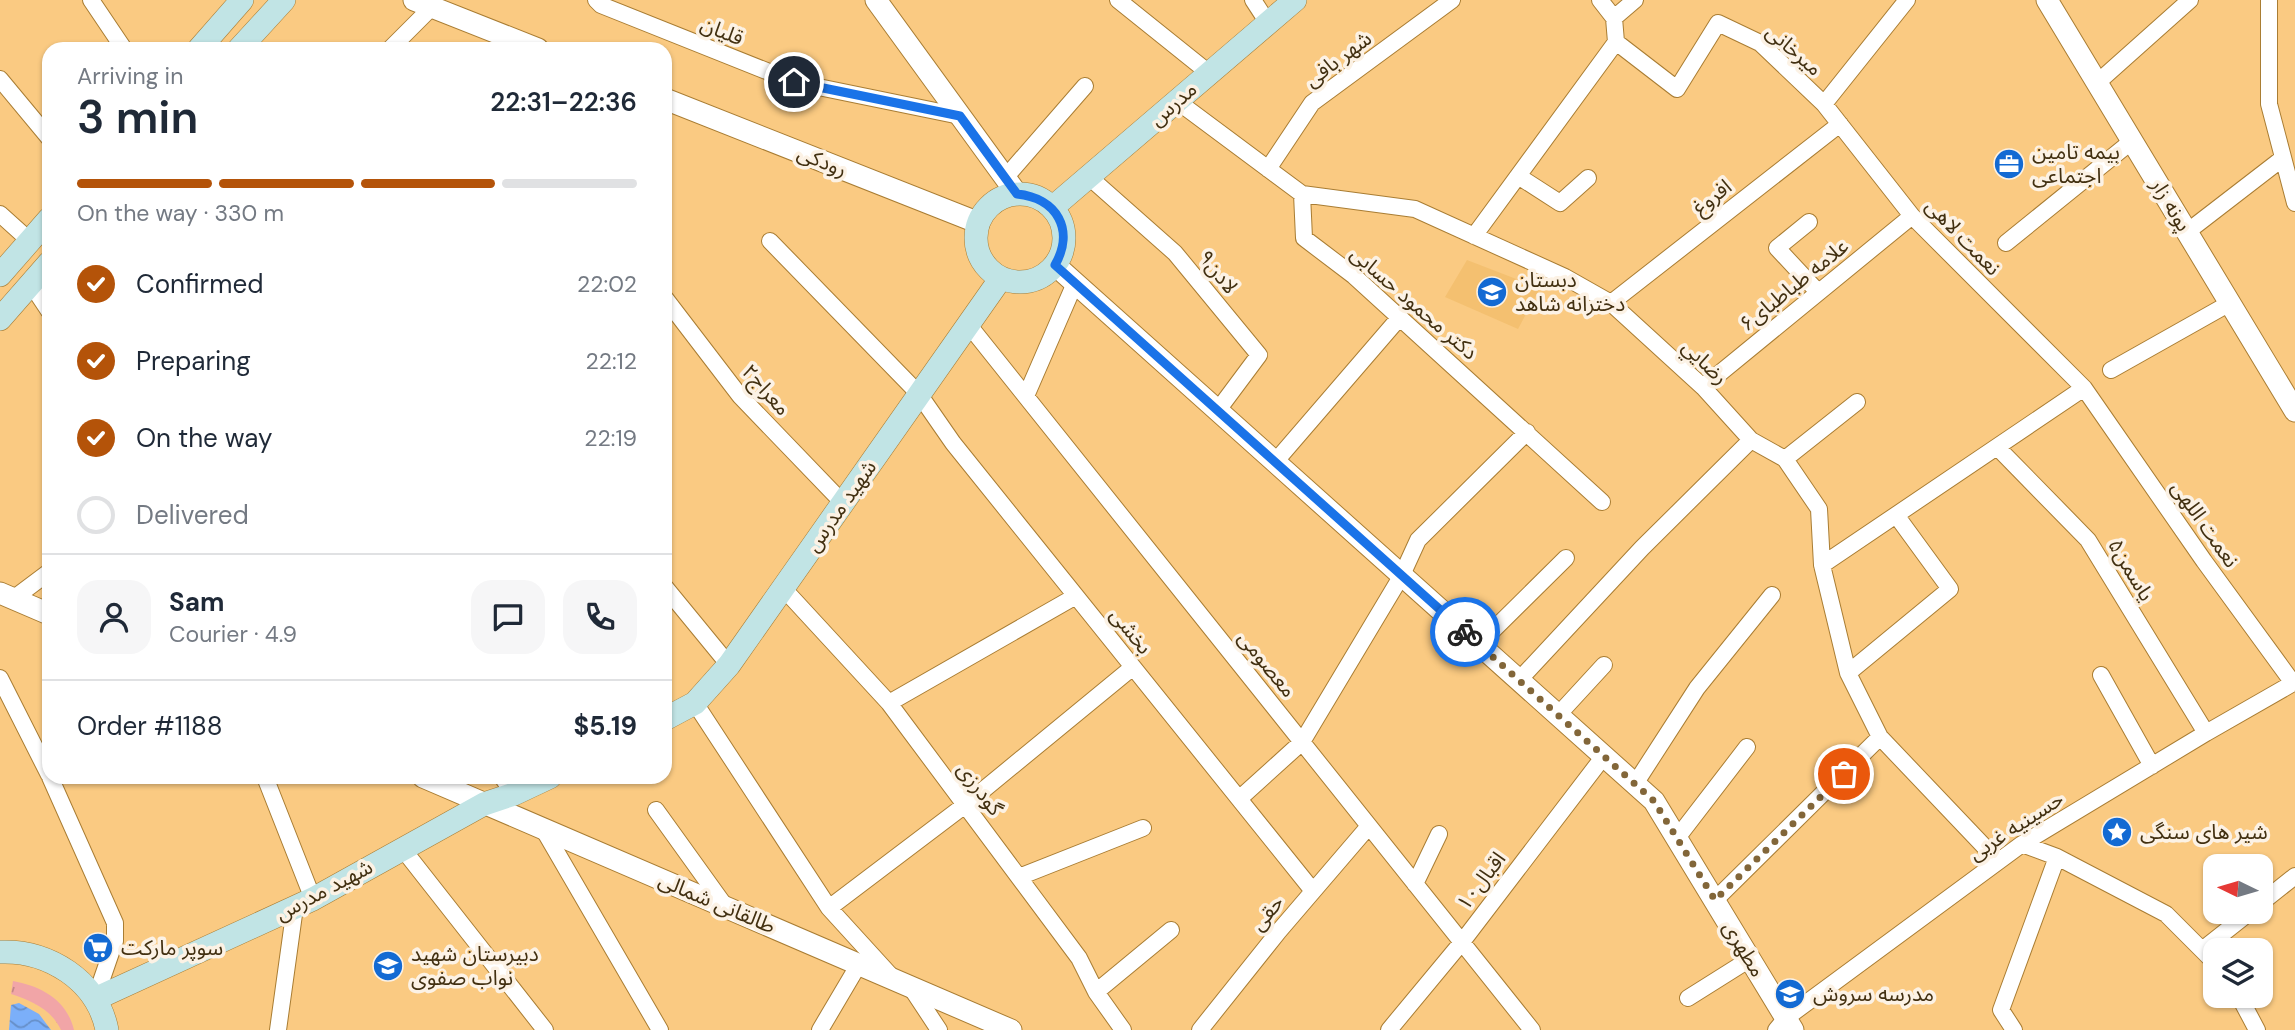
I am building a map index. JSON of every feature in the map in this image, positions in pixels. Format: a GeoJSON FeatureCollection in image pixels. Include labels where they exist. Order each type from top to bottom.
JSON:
{"type":"FeatureCollection","features":[{"type":"Feature","properties":{"kind":"main road"},"geometry":{"type":"LineString","coordinates":[[205,42],[242,0]]}},
{"type":"Feature","properties":{"kind":"main road"},"geometry":{"type":"LineString","coordinates":[[246,42],[284,0]]}},
{"type":"Feature","properties":{"kind":"main road","name":"مدرس"},"geometry":{"type":"LineString","coordinates":[[1052,208],[1295,0]]}},
{"type":"Feature","properties":{"kind":"main road"},"geometry":{"type":"LineString","coordinates":[[1011,186],[1042,200],[1052,208],[1063,229],[1061,254],[1047,273],[1036,279],[1013,282],[1001,278],[982,261],[978,249],[979,223],[994,203],[1005,197],[1011,186]]}},
{"type":"Feature","properties":{"kind":"main road"},"geometry":{"type":"LineString","coordinates":[[0,275],[42,227]]}},
{"type":"Feature","properties":{"kind":"main road"},"geometry":{"type":"LineString","coordinates":[[0,319],[42,272]]}},
{"type":"Feature","properties":{"kind":"main road","name":"شهید مدرس"},"geometry":{"type":"LineString","coordinates":[[672,715],[695,703],[730,665],[1001,278]]}},
{"type":"Feature","properties":{"kind":"main road","name":"شهید مدرس"},"geometry":{"type":"LineString","coordinates":[[95,999],[304,903],[484,804],[508,786]]}},
{"type":"Feature","properties":{"kind":"main road"},"geometry":{"type":"LineString","coordinates":[[0,951],[19,951],[49,959],[75,975],[95,999],[107,1030]]}},
{"type":"Feature","properties":{"kind":"street"},"geometry":{"type":"LineString","coordinates":[[91,0],[119,42]]}},
{"type":"Feature","properties":{"kind":"street","name":"قلیان"},"geometry":{"type":"LineString","coordinates":[[596,0],[601,5],[794,82],[960,116]]}},
{"type":"Feature","properties":{"kind":"street"},"geometry":{"type":"LineString","coordinates":[[876,0],[1011,186],[1085,86]]}},
{"type":"Feature","properties":{"kind":"street"},"geometry":{"type":"LineString","coordinates":[[1118,0],[1209,73]]}},
{"type":"Feature","properties":{"kind":"street"},"geometry":{"type":"LineString","coordinates":[[1253,0],[1268,23]]}},
{"type":"Feature","properties":{"kind":"street","name":"شهر بافی"},"geometry":{"type":"LineString","coordinates":[[1268,169],[1312,103],[1452,0]]}},
{"type":"Feature","properties":{"kind":"street"},"geometry":{"type":"LineString","coordinates":[[1474,236],[1616,42],[1614,18],[1600,0]]}},
{"type":"Feature","properties":{"kind":"street"},"geometry":{"type":"LineString","coordinates":[[1614,18],[1636,0]]}},
{"type":"Feature","properties":{"kind":"street","name":"میرخانی"},"geometry":{"type":"LineString","coordinates":[[1616,42],[1677,89],[1718,23],[1760,43],[1824,104],[1907,0]]}},
{"type":"Feature","properties":{"kind":"street"},"geometry":{"type":"LineString","coordinates":[[2097,83],[2171,7],[2190,0]]}},
{"type":"Feature","properties":{"kind":"street"},"geometry":{"type":"LineString","coordinates":[[2270,0],[2269,104],[2295,203]]}},
{"type":"Feature","properties":{"kind":"street"},"geometry":{"type":"LineString","coordinates":[[395,42],[423,3],[520,42]]}},
{"type":"Feature","properties":{"kind":"street","name":"پونه زار"},"geometry":{"type":"LineString","coordinates":[[2052,3],[2097,83],[2295,411]]}},
{"type":"Feature","properties":{"kind":"street"},"geometry":{"type":"LineString","coordinates":[[0,79],[42,130]]}},
{"type":"Feature","properties":{"kind":"street","name":"رضایي"},"geometry":{"type":"LineString","coordinates":[[1177,101],[1302,194],[1415,209],[1565,277],[1611,303],[1703,387],[1751,440],[1785,459],[1819,509],[1822,565],[1848,673],[1881,737],[1998,861]]}},
{"type":"Feature","properties":{"kind":"street","name":"رودکی"},"geometry":{"type":"LineString","coordinates":[[672,102],[979,223]]}},
{"type":"Feature","properties":{"kind":"street","name":"نعمت لاهی"},"geometry":{"type":"LineString","coordinates":[[1824,104],[1912,216],[2084,388]]}},
{"type":"Feature","properties":{"kind":"street","name":"افروغ"},"geometry":{"type":"LineString","coordinates":[[1611,303],[1840,124]]}},
{"type":"Feature","properties":{"kind":"street"},"geometry":{"type":"LineString","coordinates":[[2006,243],[2132,141]]}},
{"type":"Feature","properties":{"kind":"street"},"geometry":{"type":"LineString","coordinates":[[2187,232],[2283,158]]}},
{"type":"Feature","properties":{"kind":"street","name":"لادن۹"},"geometry":{"type":"LineString","coordinates":[[1088,176],[1175,253],[1259,355],[1218,410]]}},
{"type":"Feature","properties":{"kind":"street"},"geometry":{"type":"LineString","coordinates":[[1518,176],[1560,203],[1588,178]]}},
{"type":"Feature","properties":{"kind":"street","name":"دکتر محمود حسابی"},"geometry":{"type":"LineString","coordinates":[[1302,194],[1304,237],[1354,276],[1602,502]]}},
{"type":"Feature","properties":{"kind":"street"},"geometry":{"type":"LineString","coordinates":[[0,214],[30,241]]}},
{"type":"Feature","properties":{"kind":"street","name":"علامه طباطبای۶"},"geometry":{"type":"LineString","coordinates":[[1703,387],[1912,216]]}},
{"type":"Feature","properties":{"kind":"street"},"geometry":{"type":"LineString","coordinates":[[1808,222],[1777,247],[1818,292]]}},
{"type":"Feature","properties":{"kind":"street","name":"بخشی"},"geometry":{"type":"LineString","coordinates":[[770,242],[919,394],[953,443],[1313,891]]}},
{"type":"Feature","properties":{"kind":"street","name":"مطهری"},"geometry":{"type":"LineString","coordinates":[[1055,265],[1654,801],[1750,959],[1785,1026]]}},
{"type":"Feature","properties":{"kind":"street"},"geometry":{"type":"LineString","coordinates":[[1026,396],[1075,282]]}},
{"type":"Feature","properties":{"kind":"street"},"geometry":{"type":"LineString","coordinates":[[31,284],[42,300]]}},
{"type":"Feature","properties":{"kind":"street"},"geometry":{"type":"LineString","coordinates":[[2110,370],[2230,303]]}},
{"type":"Feature","properties":{"kind":"street","name":"معراج۲"},"geometry":{"type":"LineString","coordinates":[[672,307],[740,396],[843,503]]}},
{"type":"Feature","properties":{"kind":"street"},"geometry":{"type":"LineString","coordinates":[[1275,462],[1400,317]]}},
{"type":"Feature","properties":{"kind":"street","name":"معصومی"},"geometry":{"type":"LineString","coordinates":[[968,324],[1532,1030]]}},
{"type":"Feature","properties":{"kind":"street"},"geometry":{"type":"LineString","coordinates":[[1822,565],[2084,388]]}},
{"type":"Feature","properties":{"kind":"street","name":"نعمت اللهی"},"geometry":{"type":"LineString","coordinates":[[2084,388],[2294,683]]}},
{"type":"Feature","properties":{"kind":"street"},"geometry":{"type":"LineString","coordinates":[[1785,459],[1857,401]]}},
{"type":"Feature","properties":{"kind":"street"},"geometry":{"type":"LineString","coordinates":[[1239,799],[1302,742],[1402,575],[1418,540],[1527,432]]}},
{"type":"Feature","properties":{"kind":"street"},"geometry":{"type":"LineString","coordinates":[[1519,680],[1642,548],[1751,440]]}},
{"type":"Feature","properties":{"kind":"street","name":"یاسمن۵"},"geometry":{"type":"LineString","coordinates":[[1997,447],[2088,540],[2206,733]]}},
{"type":"Feature","properties":{"kind":"street"},"geometry":{"type":"LineString","coordinates":[[1848,673],[1951,589],[1896,515]]}},
{"type":"Feature","properties":{"kind":"street"},"geometry":{"type":"LineString","coordinates":[[1479,644],[1566,558]]}},
{"type":"Feature","properties":{"kind":"street"},"geometry":{"type":"LineString","coordinates":[[7,596],[42,576]]}},
{"type":"Feature","properties":{"kind":"street","name":"گودرزی"},"geometry":{"type":"LineString","coordinates":[[783,589],[889,703],[1079,958],[1096,992],[1123,1030]]}},
{"type":"Feature","properties":{"kind":"street"},"geometry":{"type":"LineString","coordinates":[[672,595],[730,665]]}},
{"type":"Feature","properties":{"kind":"street"},"geometry":{"type":"LineString","coordinates":[[1636,784],[1697,688],[1772,595]]}},
{"type":"Feature","properties":{"kind":"street"},"geometry":{"type":"LineString","coordinates":[[7,596],[42,611]]}},
{"type":"Feature","properties":{"kind":"street"},"geometry":{"type":"LineString","coordinates":[[889,703],[1076,596]]}},
{"type":"Feature","properties":{"kind":"street"},"geometry":{"type":"LineString","coordinates":[[1558,715],[1604,665]]}},
{"type":"Feature","properties":{"kind":"street"},"geometry":{"type":"LineString","coordinates":[[829,908],[965,805],[1133,667]]}},
{"type":"Feature","properties":{"kind":"street"},"geometry":{"type":"LineString","coordinates":[[2101,675],[2152,766]]}},
{"type":"Feature","properties":{"kind":"street"},"geometry":{"type":"LineString","coordinates":[[0,678],[42,757]]}},
{"type":"Feature","properties":{"kind":"street","name":"حسینیه غربی"},"geometry":{"type":"LineString","coordinates":[[1785,1026],[2022,844],[2294,683]]}},
{"type":"Feature","properties":{"kind":"street"},"geometry":{"type":"LineString","coordinates":[[695,703],[829,908],[902,983],[939,1030]]}},
{"type":"Feature","properties":{"kind":"street"},"geometry":{"type":"LineString","coordinates":[[1715,900],[1881,737]]}},
{"type":"Feature","properties":{"kind":"street"},"geometry":{"type":"LineString","coordinates":[[1677,838],[1747,747]]}},
{"type":"Feature","properties":{"kind":"street","name":"اقبال۱۰"},"geometry":{"type":"LineString","coordinates":[[1389,1030],[1462,942],[1604,756]]}},
{"type":"Feature","properties":{"kind":"street"},"geometry":{"type":"LineString","coordinates":[[56,784],[115,923],[115,941],[95,999]]}},
{"type":"Feature","properties":{"kind":"street"},"geometry":{"type":"LineString","coordinates":[[267,784],[304,903],[278,1030]]}},
{"type":"Feature","properties":{"kind":"street","name":"طالقانی شمالی"},"geometry":{"type":"LineString","coordinates":[[439,784],[1011,1030]]}},
{"type":"Feature","properties":{"kind":"street"},"geometry":{"type":"LineString","coordinates":[[656,810],[725,906]]}},
{"type":"Feature","properties":{"kind":"street","name":"حقی"},"geometry":{"type":"LineString","coordinates":[[1200,1030],[1369,826]]}},
{"type":"Feature","properties":{"kind":"street"},"geometry":{"type":"LineString","coordinates":[[542,827],[660,1030]]}},
{"type":"Feature","properties":{"kind":"street"},"geometry":{"type":"LineString","coordinates":[[1019,877],[1143,828]]}},
{"type":"Feature","properties":{"kind":"street"},"geometry":{"type":"LineString","coordinates":[[1415,884],[1439,834]]}},
{"type":"Feature","properties":{"kind":"street"},"geometry":{"type":"LineString","coordinates":[[2022,844],[2057,857],[2166,914],[2202,950],[2235,924]]}},
{"type":"Feature","properties":{"kind":"street"},"geometry":{"type":"LineString","coordinates":[[401,848],[545,1030]]}},
{"type":"Feature","properties":{"kind":"street"},"geometry":{"type":"LineString","coordinates":[[2014,1030],[2001,1010],[2057,857]]}},
{"type":"Feature","properties":{"kind":"street"},"geometry":{"type":"LineString","coordinates":[[2273,893],[2295,876]]}},
{"type":"Feature","properties":{"kind":"street"},"geometry":{"type":"LineString","coordinates":[[1096,992],[1171,930]]}},
{"type":"Feature","properties":{"kind":"street"},"geometry":{"type":"LineString","coordinates":[[1688,998],[1750,959]]}},
{"type":"Feature","properties":{"kind":"street"},"geometry":{"type":"LineString","coordinates":[[820,1030],[859,964]]}},
{"type":"Feature","properties":{"kind":"street"},"geometry":{"type":"LineString","coordinates":[[2246,1008],[2258,1030]]}},
{"type":"Feature","properties":{"kind":"shaded area","name":"دبستان دخترانه شاهد"},"geometry":{"type":"Polygon","coordinates":[[[1467,260],[1540,288],[1518,329],[1445,297],[1467,260]]]}},
{"type":"Feature","properties":{"kind":"green space"},"geometry":{"type":"Polygon","coordinates":[[[13,981],[51,996],[65,1010],[74,1030],[61,1030],[52,1016],[40,1007],[11,994],[13,981]]]}},
{"type":"Feature","properties":{"kind":"water"},"geometry":{"type":"Polygon","coordinates":[[[19,1003],[39,1014],[51,1030],[9,1030],[11,1005],[19,1003]]]}},
{"type":"Feature","properties":{"kind":"way so far"},"geometry":{"type":"LineString","coordinates":[[1465,632],[1654,801],[1715,900],[1844,774]]}},
{"type":"Feature","properties":{"kind":"place","name":"بیمه تامین اجتماعی"},"geometry":{"type":"Point","coordinates":[2009,164]}},
{"type":"Feature","properties":{"kind":"place","name":"دبستان دخترانه شاهد"},"geometry":{"type":"Point","coordinates":[1492,292]}},
{"type":"Feature","properties":{"kind":"place","name":"شیر های سنگی"},"geometry":{"type":"Point","coordinates":[2117,832]}},
{"type":"Feature","properties":{"kind":"place","name":"سوپر مارکت"},"geometry":{"type":"Point","coordinates":[98,948]}},
{"type":"Feature","properties":{"kind":"place","name":"دبیرستان شهید نواب صفوی"},"geometry":{"type":"Point","coordinates":[388,966]}},
{"type":"Feature","properties":{"kind":"place","name":"مدرسه سروش"},"geometry":{"type":"Point","coordinates":[1790,994]}},
{"type":"Feature","properties":{"kind":"route"},"geometry":{"type":"LineString","coordinates":[[794,82],[960,116],[1017,194],[1042,200],[1059,217],[1064,242],[1055,265],[1465,632]]}}]}
